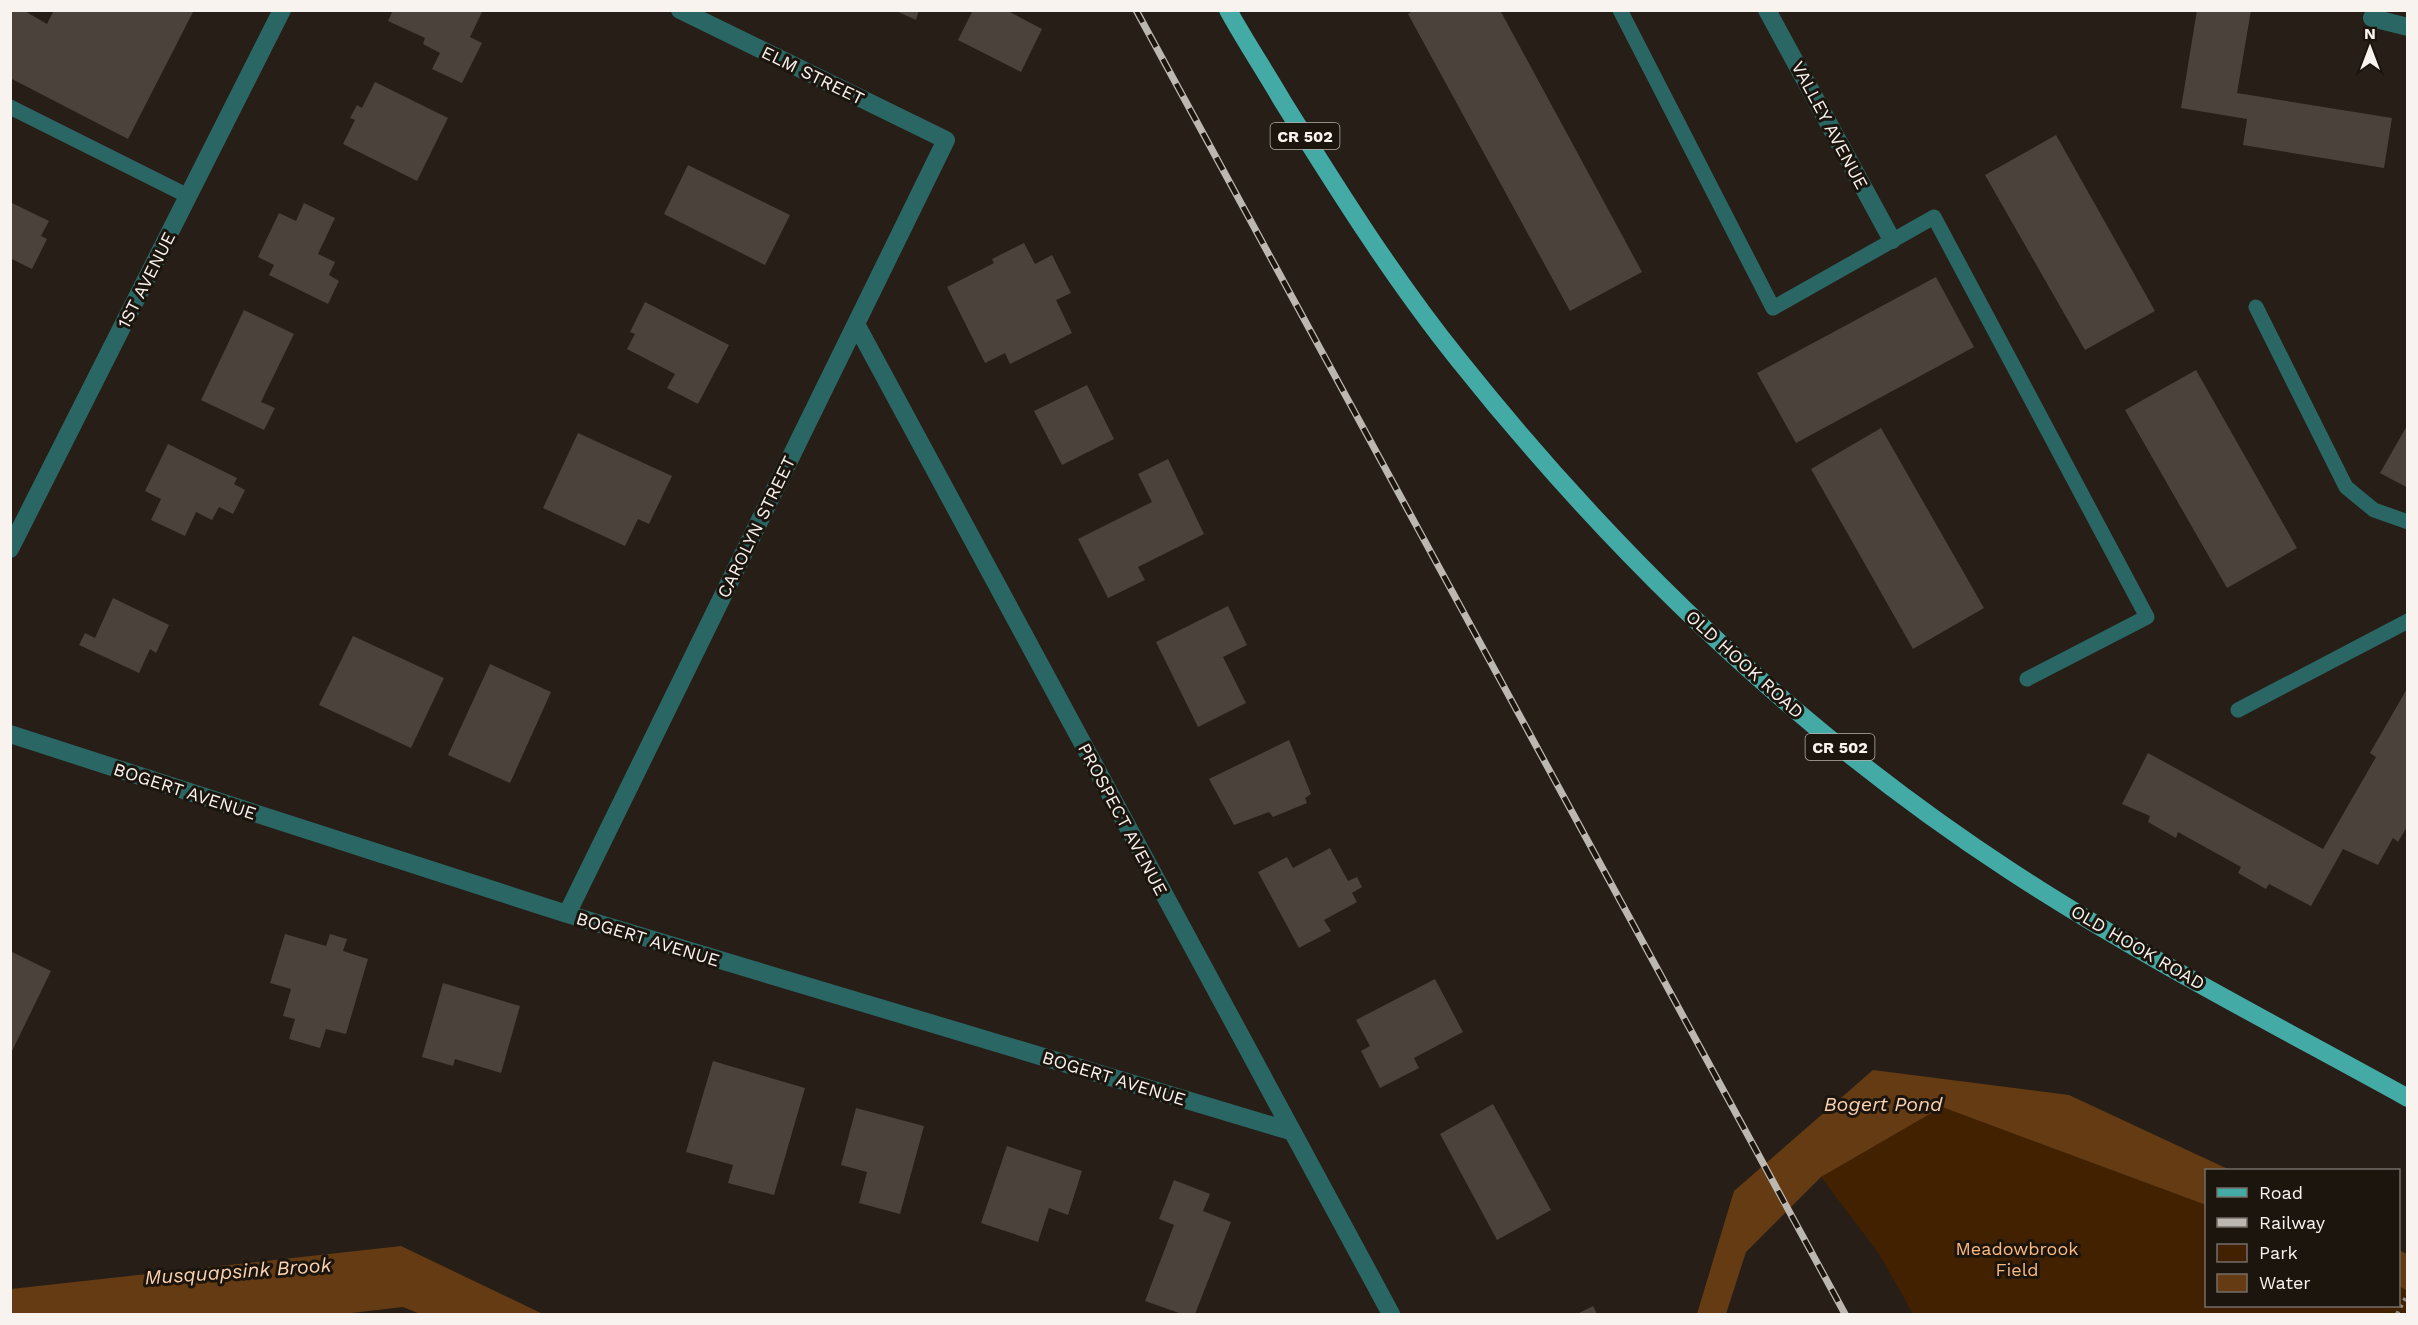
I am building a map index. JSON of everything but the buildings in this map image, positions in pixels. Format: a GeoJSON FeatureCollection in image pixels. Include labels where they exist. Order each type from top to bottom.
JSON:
{"type":"FeatureCollection","features":[{"type":"Feature","properties":{"kind":"main road","name":"OLD HOOK ROAD"},"geometry":{"type":"LineString","coordinates":[[1232,12],[1330,178],[1385,260],[1470,374],[1557,479],[1639,567],[1754,676],[1877,777],[2007,869],[2108,932],[2408,1098]]}},
{"type":"Feature","properties":{"kind":"street","name":"1ST AVENUE"},"geometry":{"type":"LineString","coordinates":[[10,549],[282,10]]}},
{"type":"Feature","properties":{"kind":"street","name":"ELM STREET"},"geometry":{"type":"LineString","coordinates":[[680,10],[946,140]]}},
{"type":"Feature","properties":{"kind":"street","name":"VALLEY AVENUE"},"geometry":{"type":"LineString","coordinates":[[1767,10],[1892,240]]}},
{"type":"Feature","properties":{"kind":"street"},"geometry":{"type":"LineString","coordinates":[[2372,18],[2408,27]]}},
{"type":"Feature","properties":{"kind":"street","name":"CAROLYN STREET"},"geometry":{"type":"LineString","coordinates":[[567,914],[946,140]]}},
{"type":"Feature","properties":{"kind":"street","name":"PROSPECT AVENUE"},"geometry":{"type":"LineString","coordinates":[[856,324],[1290,1131],[1391,1314]]}},
{"type":"Feature","properties":{"kind":"street","name":"BOGERT AVENUE"},"geometry":{"type":"LineString","coordinates":[[10,734],[567,914],[1290,1131]]}},
{"type":"Feature","properties":{"kind":"lane"},"geometry":{"type":"LineString","coordinates":[[1620,10],[1773,308],[1934,217],[2147,617],[2027,679]]}},
{"type":"Feature","properties":{"kind":"lane"},"geometry":{"type":"LineString","coordinates":[[10,107],[188,196]]}},
{"type":"Feature","properties":{"kind":"lane"},"geometry":{"type":"LineString","coordinates":[[2256,307],[2346,486],[2374,510],[2408,522]]}},
{"type":"Feature","properties":{"kind":"lane"},"geometry":{"type":"LineString","coordinates":[[2238,710],[2408,621]]}},
{"type":"Feature","properties":{"kind":"path"},"geometry":{"type":"LineString","coordinates":[[2398,1313],[2408,1293]]}},
{"type":"Feature","properties":{"kind":"green space","name":"Meadowbrook Field"},"geometry":{"type":"Polygon","coordinates":[[[1942,1107],[2205,1205],[2205,1307],[2400,1307],[2400,1287],[2407,1291],[2407,1314],[1913,1314],[1879,1254],[1821,1177],[1942,1107]]]}},
{"type":"Feature","properties":{"kind":"water","name":"Bogert Pond"},"geometry":{"type":"Polygon","coordinates":[[[1873,1070],[2069,1095],[2228,1169],[2205,1169],[2205,1205],[1942,1107],[1821,1177],[1746,1252],[1726,1314],[1697,1314],[1734,1191],[1873,1070]]]}},
{"type":"Feature","properties":{"kind":"water","name":"Musquapsink Brook"},"geometry":{"type":"Polygon","coordinates":[[[401,1246],[543,1314],[420,1314],[403,1307],[343,1314],[11,1314],[11,1289],[401,1246]]]}},
{"type":"Feature","properties":{"kind":"water"},"geometry":{"type":"Polygon","coordinates":[[[2400,1250],[2407,1254],[2407,1291],[2400,1287],[2400,1250]]]}},
{"type":"Feature","properties":{"kind":"railway"},"geometry":{"type":"LineString","coordinates":[[1136,10],[1845,1314]]}}]}
